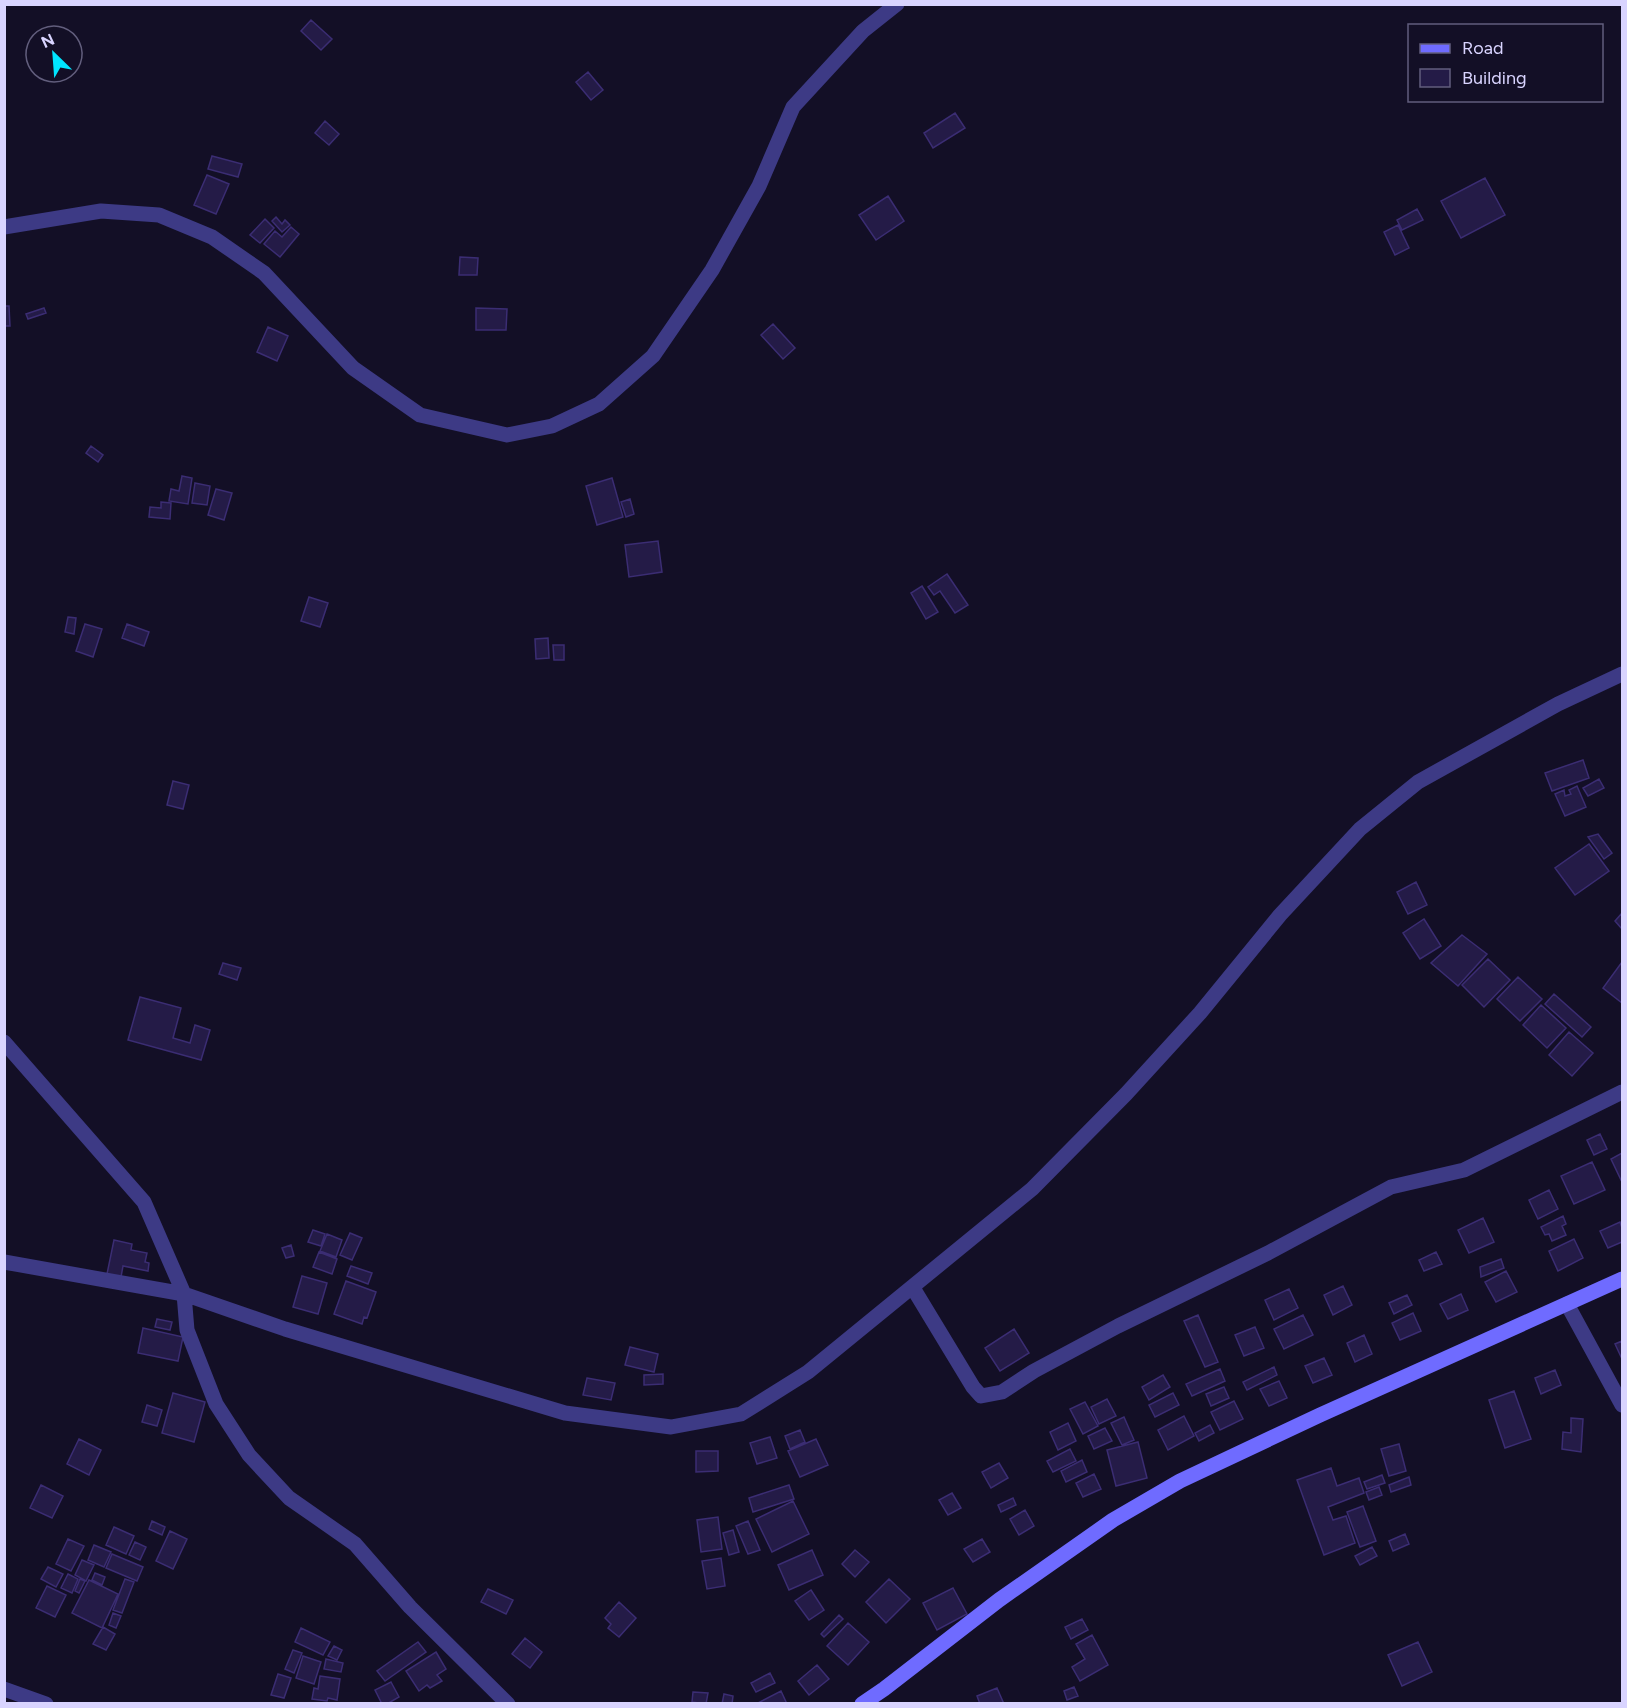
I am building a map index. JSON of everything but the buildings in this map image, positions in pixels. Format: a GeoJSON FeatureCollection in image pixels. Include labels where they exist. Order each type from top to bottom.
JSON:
{"type":"FeatureCollection","features":[{"type":"Feature","properties":{"kind":"main road"},"geometry":{"type":"LineString","coordinates":[[862,1704],[999,1600],[1113,1520],[1180,1481],[1320,1415],[1623,1280]]}},
{"type":"Feature","properties":{"kind":"street"},"geometry":{"type":"LineString","coordinates":[[4,227],[101,211],[159,215],[212,237],[264,273],[353,368],[420,415],[507,435],[552,426],[600,404],[653,356],[712,270],[759,186],[793,107],[863,31],[897,4]]}},
{"type":"Feature","properties":{"kind":"street"},"geometry":{"type":"LineString","coordinates":[[4,1262],[184,1294],[285,1329],[565,1413],[671,1427],[741,1414],[808,1372],[1032,1189],[1126,1094],[1200,1013],[1280,915],[1360,829],[1418,782],[1558,704],[1623,674]]}},
{"type":"Feature","properties":{"kind":"street"},"geometry":{"type":"LineString","coordinates":[[4,1042],[144,1202],[184,1294],[187,1330],[216,1404],[249,1455],[289,1497],[355,1544],[410,1607],[508,1704]]}},
{"type":"Feature","properties":{"kind":"street"},"geometry":{"type":"LineString","coordinates":[[913,1288],[973,1387],[981,1396],[989,1396],[1002,1392],[1034,1371],[1118,1326],[1269,1253],[1391,1187],[1464,1170],[1623,1092]]}},
{"type":"Feature","properties":{"kind":"street"},"geometry":{"type":"LineString","coordinates":[[1567,1304],[1623,1405]]}},
{"type":"Feature","properties":{"kind":"street"},"geometry":{"type":"LineString","coordinates":[[4,1689],[46,1704]]}}]}
